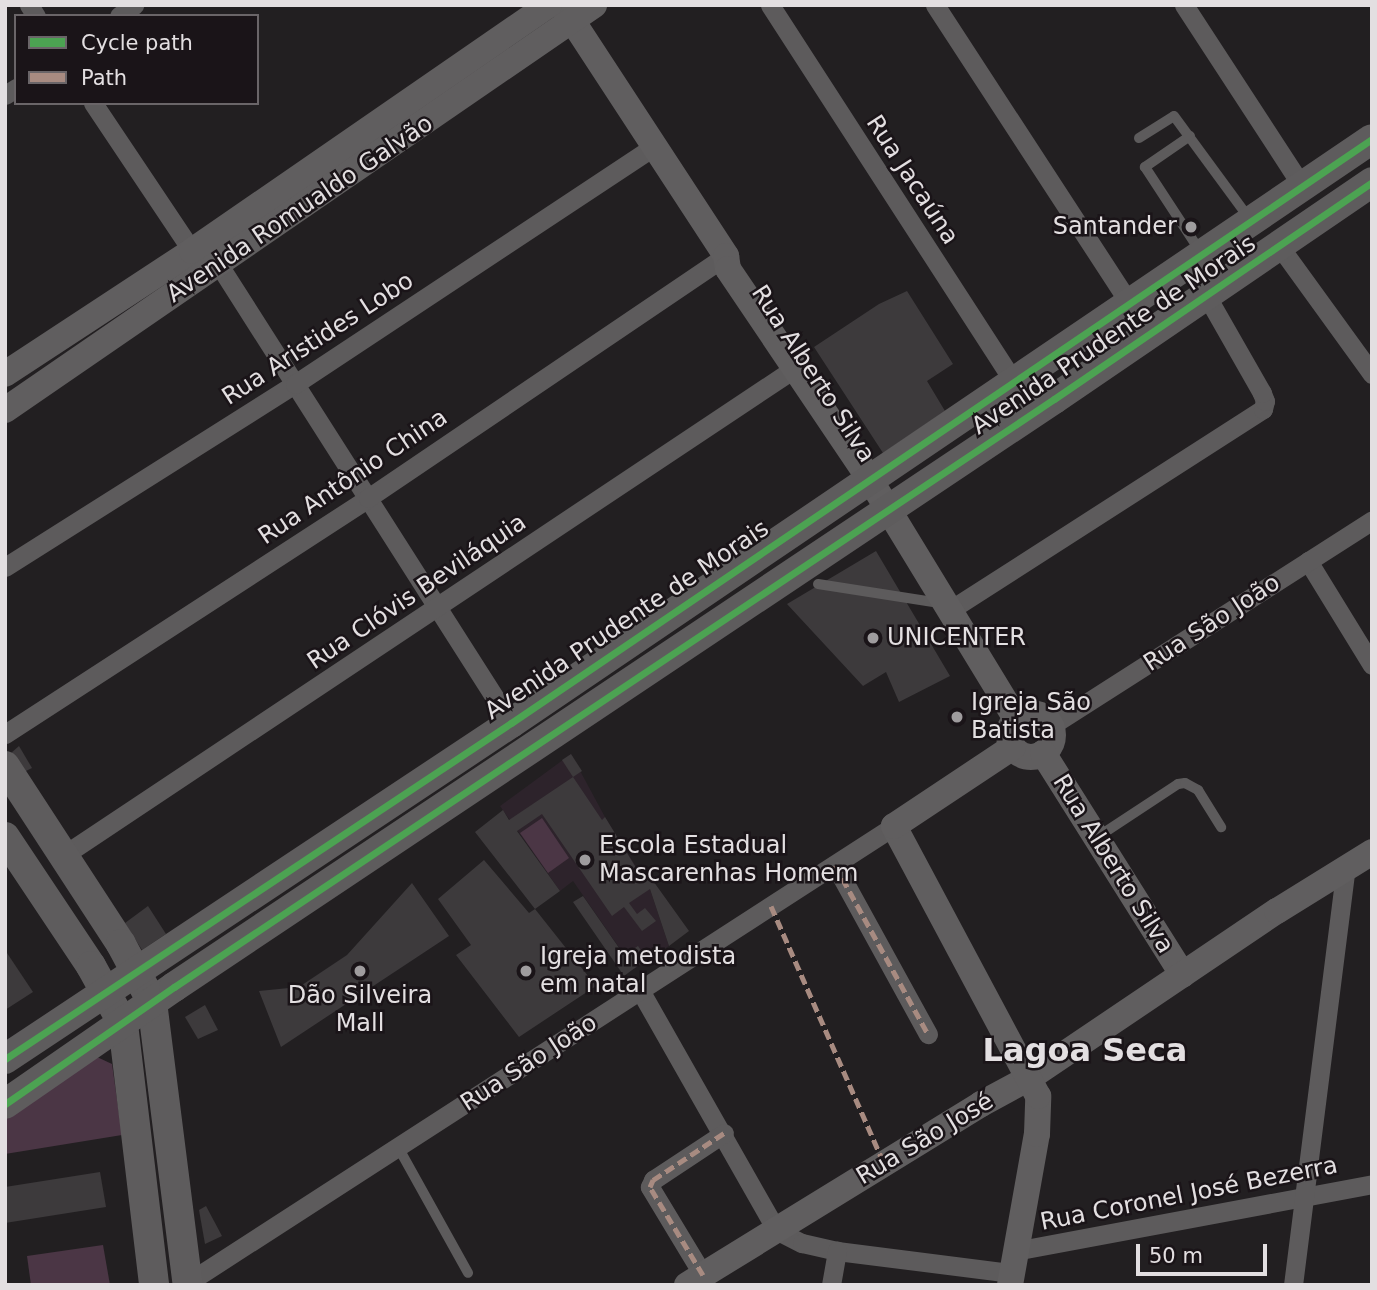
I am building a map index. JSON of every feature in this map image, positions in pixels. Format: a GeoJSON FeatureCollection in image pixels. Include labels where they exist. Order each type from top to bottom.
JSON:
{"type":"FeatureCollection","features":[{"type":"Feature","properties":{"kind":"main road","name":"Avenida Romualdo Galvão"},"geometry":{"type":"LineString","coordinates":[[5,374],[192,251],[549,5]]}},
{"type":"Feature","properties":{"kind":"main road","name":"Avenida Romualdo Galvão"},"geometry":{"type":"LineString","coordinates":[[5,411],[219,265],[576,10]]}},
{"type":"Feature","properties":{"kind":"main road","name":"Rua Alberto Silva"},"geometry":{"type":"LineString","coordinates":[[576,10],[653,147],[726,256],[728,269],[873,475]]}},
{"type":"Feature","properties":{"kind":"main road","name":"Avenida Prudente de Morais"},"geometry":{"type":"LineString","coordinates":[[5,1059],[511,723],[1372,139]]}},
{"type":"Feature","properties":{"kind":"main road","name":"Avenida Prudente de Morais"},"geometry":{"type":"LineString","coordinates":[[5,1104],[152,1002],[1280,247],[1372,182]]}},
{"type":"Feature","properties":{"kind":"main road","name":"Rua Alberto Silva"},"geometry":{"type":"LineString","coordinates":[[726,256],[739,262],[1022,715]]}},
{"type":"Feature","properties":{"kind":"main road"},"geometry":{"type":"LineString","coordinates":[[1022,715],[1042,716],[1052,725],[1052,741],[1043,753],[1028,757],[1013,747],[1009,731],[1022,715]]}},
{"type":"Feature","properties":{"kind":"main road","name":"Rua São João"},"geometry":{"type":"LineString","coordinates":[[894,826],[1013,747]]}},
{"type":"Feature","properties":{"kind":"main road","name":"Rua Alberto Silva"},"geometry":{"type":"LineString","coordinates":[[1043,753],[1183,975]]}},
{"type":"Feature","properties":{"kind":"main road"},"geometry":{"type":"LineString","coordinates":[[5,765],[137,971],[152,1002],[187,1284]]}},
{"type":"Feature","properties":{"kind":"main road"},"geometry":{"type":"LineString","coordinates":[[894,826],[1038,1096],[1039,1115],[1012,1269]]}},
{"type":"Feature","properties":{"kind":"main road"},"geometry":{"type":"LineString","coordinates":[[5,837],[123,1024],[154,1285]]}},
{"type":"Feature","properties":{"kind":"main road","name":"Rua São José"},"geometry":{"type":"LineString","coordinates":[[695,1280],[981,1104],[1029,1078],[1372,852]]}},
{"type":"Feature","properties":{"kind":"street","name":"Rua Jacaúna"},"geometry":{"type":"LineString","coordinates":[[770,5],[1013,380]]}},
{"type":"Feature","properties":{"kind":"street"},"geometry":{"type":"LineString","coordinates":[[935,5],[1130,304]]}},
{"type":"Feature","properties":{"kind":"street"},"geometry":{"type":"LineString","coordinates":[[1184,5],[1302,186]]}},
{"type":"Feature","properties":{"kind":"street"},"geometry":{"type":"LineString","coordinates":[[94,105],[192,251]]}},
{"type":"Feature","properties":{"kind":"street","name":"Rua Aristides Lobo"},"geometry":{"type":"LineString","coordinates":[[5,567],[295,384],[653,147]]}},
{"type":"Feature","properties":{"kind":"street"},"geometry":{"type":"LineString","coordinates":[[1280,247],[1372,374]]}},
{"type":"Feature","properties":{"kind":"street","name":"Rua Antônio China"},"geometry":{"type":"LineString","coordinates":[[5,734],[368,498],[726,256]]}},
{"type":"Feature","properties":{"kind":"street"},"geometry":{"type":"LineString","coordinates":[[219,265],[511,723]]}},
{"type":"Feature","properties":{"kind":"street"},"geometry":{"type":"LineString","coordinates":[[953,606],[1262,409],[1265,401],[1262,393],[1206,295]]}},
{"type":"Feature","properties":{"kind":"street","name":"Rua Clóvis Beviláquia"},"geometry":{"type":"LineString","coordinates":[[64,855],[796,368]]}},
{"type":"Feature","properties":{"kind":"street","name":"Rua São João"},"geometry":{"type":"LineString","coordinates":[[1052,725],[1372,520]]}},
{"type":"Feature","properties":{"kind":"street"},"geometry":{"type":"LineString","coordinates":[[1308,561],[1372,665]]}},
{"type":"Feature","properties":{"kind":"street","name":"Rua São João"},"geometry":{"type":"LineString","coordinates":[[187,1284],[894,826]]}},
{"type":"Feature","properties":{"kind":"street"},"geometry":{"type":"LineString","coordinates":[[835,865],[928,1034]]}},
{"type":"Feature","properties":{"kind":"street"},"geometry":{"type":"LineString","coordinates":[[1293,1285],[1346,868]]}},
{"type":"Feature","properties":{"kind":"street"},"geometry":{"type":"LineString","coordinates":[[641,992],[776,1230]]}},
{"type":"Feature","properties":{"kind":"street"},"geometry":{"type":"LineString","coordinates":[[695,1280],[650,1187],[653,1180],[723,1133]]}},
{"type":"Feature","properties":{"kind":"street","name":"Rua Coronel José Bezerra"},"geometry":{"type":"LineString","coordinates":[[776,1230],[802,1243],[837,1251],[1012,1269],[1372,1184]]}},
{"type":"Feature","properties":{"kind":"street"},"geometry":{"type":"LineString","coordinates":[[831,1285],[837,1251]]}},
{"type":"Feature","properties":{"kind":"lane"},"geometry":{"type":"LineString","coordinates":[[1139,138],[1174,116],[1240,202],[1251,221]]}},
{"type":"Feature","properties":{"kind":"lane"},"geometry":{"type":"LineString","coordinates":[[1190,136],[1145,167],[1202,254]]}},
{"type":"Feature","properties":{"kind":"lane"},"geometry":{"type":"LineString","coordinates":[[818,584],[953,606]]}},
{"type":"Feature","properties":{"kind":"lane"},"geometry":{"type":"LineString","coordinates":[[1096,838],[1178,783],[1185,783],[1198,790],[1221,827]]}},
{"type":"Feature","properties":{"kind":"lane"},"geometry":{"type":"LineString","coordinates":[[398,1147],[468,1273]]}},
{"type":"Feature","properties":{"kind":"shaded area","name":"Escola Estadual Mascarenhas Homem"},"geometry":{"type":"Polygon","coordinates":[[[571,754],[605,817],[650,889],[669,946],[634,969],[573,881],[560,891],[500,806],[571,754]]]}},
{"type":"Feature","properties":{"kind":"shaded area"},"geometry":{"type":"Polygon","coordinates":[[[542,818],[569,858],[548,873],[520,833],[542,818]]]}},
{"type":"Feature","properties":{"kind":"shaded area"},"geometry":{"type":"Polygon","coordinates":[[[97,1057],[112,1064],[122,1135],[5,1154],[5,1113],[97,1057]]]}},
{"type":"Feature","properties":{"kind":"shaded area"},"geometry":{"type":"Polygon","coordinates":[[[103,1245],[110,1285],[31,1285],[27,1256],[103,1245]]]}},
{"type":"Feature","properties":{"kind":"building"},"geometry":{"type":"Polygon","coordinates":[[[907,291],[953,364],[927,381],[945,411],[883,453],[814,347],[879,304],[907,291]]]}},
{"type":"Feature","properties":{"kind":"building","name":"UNICENTER"},"geometry":{"type":"Polygon","coordinates":[[[876,551],[950,676],[899,702],[886,672],[863,686],[787,604],[876,551]]]}},
{"type":"Feature","properties":{"kind":"building"},"geometry":{"type":"Polygon","coordinates":[[[19,746],[32,768],[24,772],[11,753],[19,746]]]}},
{"type":"Feature","properties":{"kind":"building"},"geometry":{"type":"Polygon","coordinates":[[[571,754],[582,771],[573,777],[562,760],[571,754]]]}},
{"type":"Feature","properties":{"kind":"building"},"geometry":{"type":"Polygon","coordinates":[[[573,777],[602,820],[605,817],[641,876],[646,871],[689,931],[669,946],[650,889],[629,903],[637,914],[645,908],[656,921],[642,931],[624,907],[612,916],[542,814],[517,831],[560,891],[535,909],[475,832],[503,810],[509,820],[573,777]]]}},
{"type":"Feature","properties":{"kind":"building","name":"Igreja metodista em natal"},"geometry":{"type":"Polygon","coordinates":[[[484,860],[529,913],[535,909],[596,986],[519,1037],[456,955],[471,945],[438,899],[484,860]]]}},
{"type":"Feature","properties":{"kind":"building","name":"Dão Silveira Mall"},"geometry":{"type":"Polygon","coordinates":[[[412,883],[449,936],[281,1047],[259,991],[299,987],[347,955],[412,883]]]}},
{"type":"Feature","properties":{"kind":"building"},"geometry":{"type":"Polygon","coordinates":[[[583,896],[624,955],[638,946],[647,959],[624,976],[573,902],[583,896]]]}},
{"type":"Feature","properties":{"kind":"building"},"geometry":{"type":"Polygon","coordinates":[[[148,906],[166,934],[142,950],[125,923],[148,906]]]}},
{"type":"Feature","properties":{"kind":"building"},"geometry":{"type":"Polygon","coordinates":[[[5,950],[33,992],[5,1010],[5,950]]]}},
{"type":"Feature","properties":{"kind":"building"},"geometry":{"type":"Polygon","coordinates":[[[205,1005],[218,1030],[198,1039],[185,1017],[205,1005]]]}},
{"type":"Feature","properties":{"kind":"building"},"geometry":{"type":"Polygon","coordinates":[[[100,1172],[106,1207],[5,1223],[5,1187],[100,1172]]]}},
{"type":"Feature","properties":{"kind":"building"},"geometry":{"type":"Polygon","coordinates":[[[206,1206],[222,1236],[205,1244],[199,1210],[206,1206]]]}},
{"type":"Feature","properties":{"kind":"marked path"},"geometry":{"type":"LineString","coordinates":[[835,865],[928,1034]]}},
{"type":"Feature","properties":{"kind":"marked path"},"geometry":{"type":"LineString","coordinates":[[771,906],[884,1164]]}},
{"type":"Feature","properties":{"kind":"marked path"},"geometry":{"type":"LineString","coordinates":[[703,1275],[650,1187],[653,1180],[724,1133]]}},
{"type":"Feature","properties":{"kind":"cycle path"},"geometry":{"type":"LineString","coordinates":[[5,1059],[511,723],[1372,139]]}},
{"type":"Feature","properties":{"kind":"cycle path"},"geometry":{"type":"LineString","coordinates":[[5,1104],[174,987],[1054,399],[1372,182]]}},
{"type":"Feature","properties":{"kind":"place","name":"Santander"},"geometry":{"type":"Point","coordinates":[1191,227]}},
{"type":"Feature","properties":{"kind":"place","name":"UNICENTER"},"geometry":{"type":"Point","coordinates":[873,638]}},
{"type":"Feature","properties":{"kind":"place","name":"Igreja São Batista"},"geometry":{"type":"Point","coordinates":[957,717]}},
{"type":"Feature","properties":{"kind":"place","name":"Escola Estadual Mascarenhas Homem"},"geometry":{"type":"Point","coordinates":[585,860]}},
{"type":"Feature","properties":{"kind":"place","name":"Dão Silveira Mall"},"geometry":{"type":"Point","coordinates":[360,971]}},
{"type":"Feature","properties":{"kind":"place","name":"Igreja metodista em natal"},"geometry":{"type":"Point","coordinates":[526,971]}},
{"type":"Feature","properties":{"kind":"district","name":"Lagoa Seca"},"geometry":{"type":"Point","coordinates":[1085,1050]}}]}
